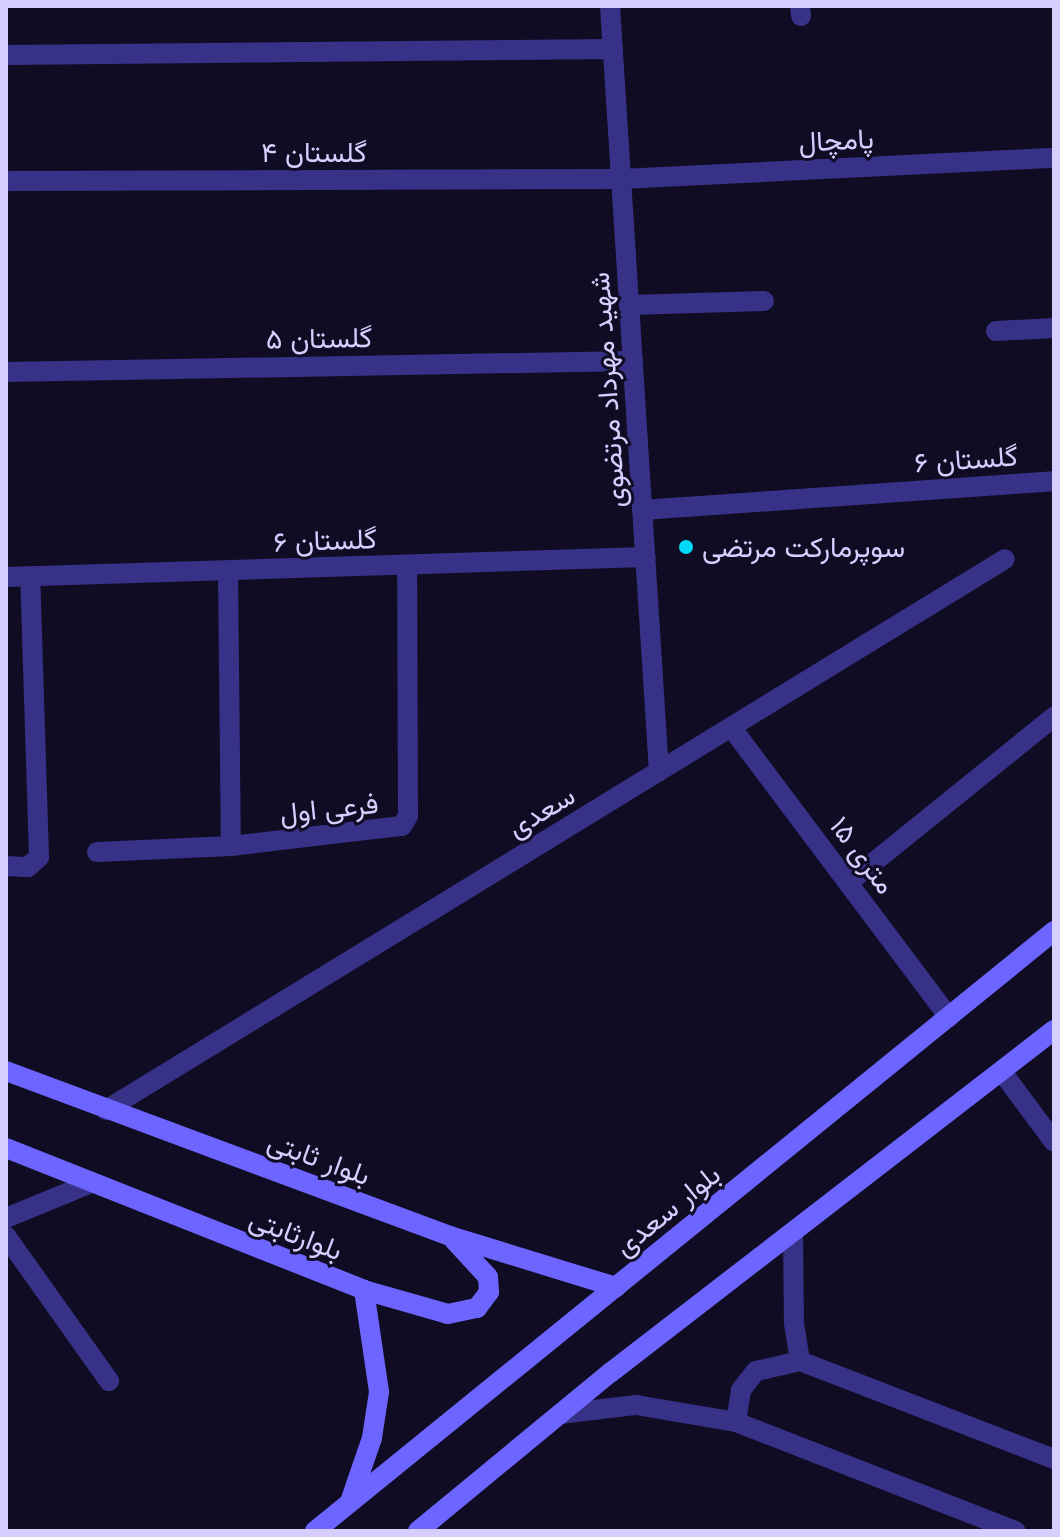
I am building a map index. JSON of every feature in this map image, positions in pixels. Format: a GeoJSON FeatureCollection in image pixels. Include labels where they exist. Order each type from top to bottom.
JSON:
{"type":"FeatureCollection","features":[{"type":"Feature","properties":{"kind":"main road","name":"بلوار سعدی"},"geometry":{"type":"LineString","coordinates":[[315,1531],[1054,931]]}},
{"type":"Feature","properties":{"kind":"main road"},"geometry":{"type":"LineString","coordinates":[[418,1531],[560,1414],[1054,1030]]}},
{"type":"Feature","properties":{"kind":"main road","name":"بلوار ثابتی"},"geometry":{"type":"LineString","coordinates":[[6,1071],[450,1236],[616,1287]]}},
{"type":"Feature","properties":{"kind":"main road","name":"بلوارثابتی"},"geometry":{"type":"LineString","coordinates":[[6,1148],[89,1184],[364,1290],[379,1392],[372,1438],[350,1502]]}},
{"type":"Feature","properties":{"kind":"main road"},"geometry":{"type":"LineString","coordinates":[[364,1290],[439,1313],[477,1308],[489,1292],[488,1277],[450,1236]]}},
{"type":"Feature","properties":{"kind":"street","name":"شهید مهرداد مرتضوی"},"geometry":{"type":"LineString","coordinates":[[610,6],[659,771]]}},
{"type":"Feature","properties":{"kind":"street"},"geometry":{"type":"LineString","coordinates":[[6,55],[613,49]]}},
{"type":"Feature","properties":{"kind":"street","name":"پامچال"},"geometry":{"type":"LineString","coordinates":[[621,179],[1054,158]]}},
{"type":"Feature","properties":{"kind":"street","name":"گلستان ۴"},"geometry":{"type":"LineString","coordinates":[[6,181],[621,179]]}},
{"type":"Feature","properties":{"kind":"street"},"geometry":{"type":"LineString","coordinates":[[629,305],[764,301]]}},
{"type":"Feature","properties":{"kind":"street"},"geometry":{"type":"LineString","coordinates":[[996,331],[1054,328]]}},
{"type":"Feature","properties":{"kind":"street","name":"گلستان ۵"},"geometry":{"type":"LineString","coordinates":[[6,372],[633,361]]}},
{"type":"Feature","properties":{"kind":"street","name":"گلستان ۶"},"geometry":{"type":"LineString","coordinates":[[642,510],[1054,481]]}},
{"type":"Feature","properties":{"kind":"street","name":"گلستان ۶"},"geometry":{"type":"LineString","coordinates":[[6,577],[646,557]]}},
{"type":"Feature","properties":{"kind":"street","name":"سعدی"},"geometry":{"type":"LineString","coordinates":[[106,1110],[1005,559]]}},
{"type":"Feature","properties":{"kind":"street","name":"فرعی اول"},"geometry":{"type":"LineString","coordinates":[[97,852],[231,846],[390,831],[402,826],[408,816],[407,566]]}},
{"type":"Feature","properties":{"kind":"street"},"geometry":{"type":"LineString","coordinates":[[228,571],[231,846]]}},
{"type":"Feature","properties":{"kind":"street"},"geometry":{"type":"LineString","coordinates":[[6,866],[37,864],[30,576]]}},
{"type":"Feature","properties":{"kind":"street"},"geometry":{"type":"LineString","coordinates":[[848,883],[1054,717]]}},
{"type":"Feature","properties":{"kind":"street","name":"۱۵ متری"},"geometry":{"type":"LineString","coordinates":[[731,727],[949,1017]]}},
{"type":"Feature","properties":{"kind":"street"},"geometry":{"type":"LineString","coordinates":[[1002,1072],[1054,1142]]}},
{"type":"Feature","properties":{"kind":"street"},"geometry":{"type":"LineString","coordinates":[[6,1218],[89,1184]]}},
{"type":"Feature","properties":{"kind":"street"},"geometry":{"type":"LineString","coordinates":[[793,1232],[794,1323],[800,1361]]}},
{"type":"Feature","properties":{"kind":"street"},"geometry":{"type":"LineString","coordinates":[[6,1236],[109,1381]]}},
{"type":"Feature","properties":{"kind":"street"},"geometry":{"type":"LineString","coordinates":[[736,1422],[741,1390],[756,1371],[800,1361],[1054,1459]]}},
{"type":"Feature","properties":{"kind":"street"},"geometry":{"type":"LineString","coordinates":[[560,1414],[636,1405],[736,1422],[1016,1531]]}},
{"type":"Feature","properties":{"kind":"place","name":"سوپرمارکت مرتضی"},"geometry":{"type":"Point","coordinates":[686,547]}}]}
